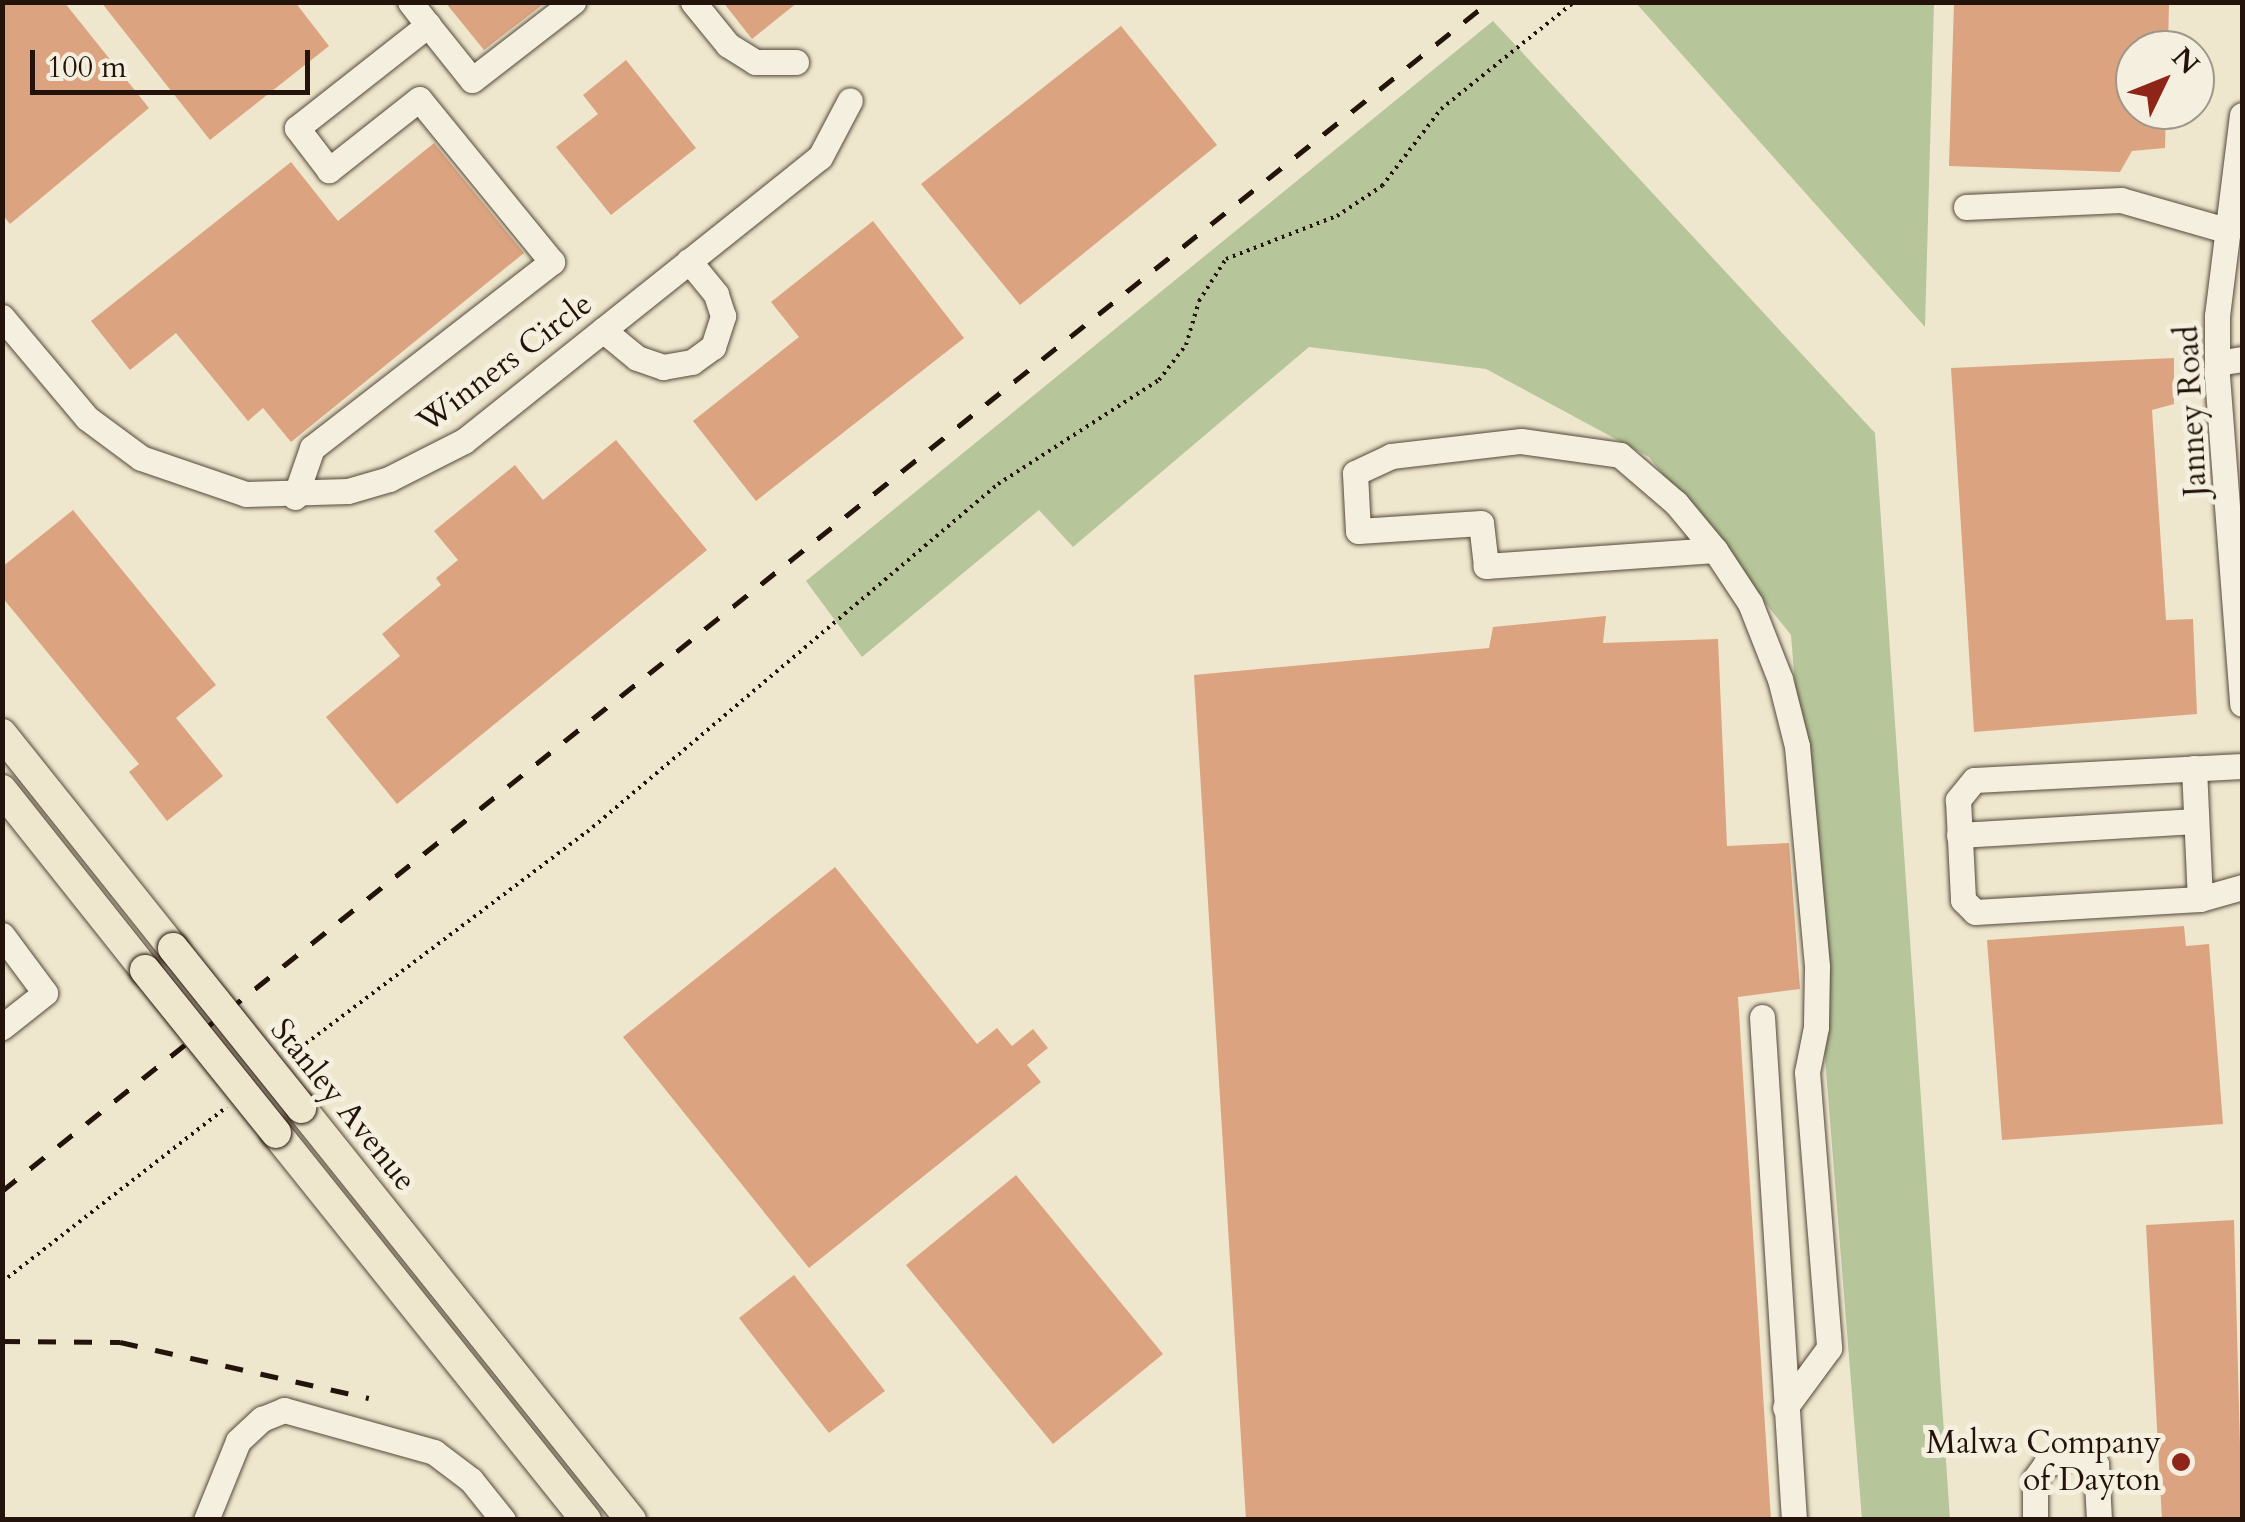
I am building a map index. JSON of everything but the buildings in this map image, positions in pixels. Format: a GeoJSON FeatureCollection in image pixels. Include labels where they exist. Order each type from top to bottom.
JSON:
{"type":"FeatureCollection","features":[{"type":"Feature","properties":{"kind":"main road","name":"Stanley Avenue"},"geometry":{"type":"LineString","coordinates":[[2,734],[631,1520]]}},
{"type":"Feature","properties":{"kind":"main road"},"geometry":{"type":"LineString","coordinates":[[2,790],[586,1520]]}},
{"type":"Feature","properties":{"kind":"street"},"geometry":{"type":"LineString","coordinates":[[410,2],[472,80],[573,2]]}},
{"type":"Feature","properties":{"kind":"street"},"geometry":{"type":"LineString","coordinates":[[693,2],[728,45],[755,62],[796,62]]}},
{"type":"Feature","properties":{"kind":"street"},"geometry":{"type":"LineString","coordinates":[[295,497],[312,448],[552,262],[419,99],[329,170],[297,128],[428,25]]}},
{"type":"Feature","properties":{"kind":"street","name":"Winners Circle"},"geometry":{"type":"LineString","coordinates":[[2,317],[87,418],[141,458],[217,488],[295,497],[348,491],[428,462],[603,330],[820,157],[850,100]]}},
{"type":"Feature","properties":{"kind":"street","name":"Janney Road"},"geometry":{"type":"LineString","coordinates":[[2242,115],[2228,230],[2234,258],[2230,361],[2242,704]]}},
{"type":"Feature","properties":{"kind":"street"},"geometry":{"type":"LineString","coordinates":[[1966,208],[2121,200],[2228,230]]}},
{"type":"Feature","properties":{"kind":"street"},"geometry":{"type":"LineString","coordinates":[[603,330],[638,358],[663,367],[692,362],[713,346],[723,316],[716,294],[689,261]]}},
{"type":"Feature","properties":{"kind":"street"},"geometry":{"type":"LineString","coordinates":[[1715,550],[1486,566],[1481,523],[1358,530],[1355,473],[1391,456],[1521,441],[1620,455],[1676,503],[1715,550],[1750,604],[1784,696],[1796,746],[1816,948],[1816,1027],[1807,1072],[1829,1348],[1784,1408]]}},
{"type":"Feature","properties":{"kind":"street"},"geometry":{"type":"LineString","coordinates":[[2242,766],[1974,780],[1958,800],[1963,900],[1975,912],[2200,899],[2242,887]]}},
{"type":"Feature","properties":{"kind":"street"},"geometry":{"type":"LineString","coordinates":[[2194,768],[2200,899]]}},
{"type":"Feature","properties":{"kind":"street"},"geometry":{"type":"LineString","coordinates":[[1960,835],[2196,821]]}},
{"type":"Feature","properties":{"kind":"street"},"geometry":{"type":"LineString","coordinates":[[2,935],[45,993],[2,1027]]}},
{"type":"Feature","properties":{"kind":"street"},"geometry":{"type":"LineString","coordinates":[[1762,1017],[1794,1520]]}},
{"type":"Feature","properties":{"kind":"street"},"geometry":{"type":"LineString","coordinates":[[206,1520],[238,1441],[262,1418],[284,1410],[434,1452],[471,1480],[503,1520]]}},
{"type":"Feature","properties":{"kind":"street"},"geometry":{"type":"LineString","coordinates":[[2035,1520],[2036,1480],[2045,1465],[2082,1453],[2096,1464],[2099,1520]]}},
{"type":"Feature","properties":{"kind":"path"},"geometry":{"type":"LineString","coordinates":[[284,1060],[586,832],[998,484],[1159,380],[1186,346],[1199,301],[1226,259],[1336,216],[1382,186],[1441,108],[1574,2]]}},
{"type":"Feature","properties":{"kind":"path"},"geometry":{"type":"LineString","coordinates":[[2,1282],[240,1096]]}},
{"type":"Feature","properties":{"kind":"green space"},"geometry":{"type":"Polygon","coordinates":[[[1636,3],[1934,3],[1925,327],[1636,3]]]}},
{"type":"Feature","properties":{"kind":"green space"},"geometry":{"type":"Polygon","coordinates":[[[1493,21],[1875,433],[1950,1519],[1862,1519],[1791,635],[1649,457],[1486,369],[1309,347],[1073,547],[1039,510],[862,657],[806,581],[1493,21]]]}},
{"type":"Feature","properties":{"kind":"railway"},"geometry":{"type":"LineString","coordinates":[[2,1191],[1489,2]]}},
{"type":"Feature","properties":{"kind":"railway"},"geometry":{"type":"LineString","coordinates":[[2,1341],[120,1342],[369,1398]]}},
{"type":"Feature","properties":{"kind":"place","name":"Malwa Company of Dayton"},"geometry":{"type":"Point","coordinates":[2181,1462]}}]}
